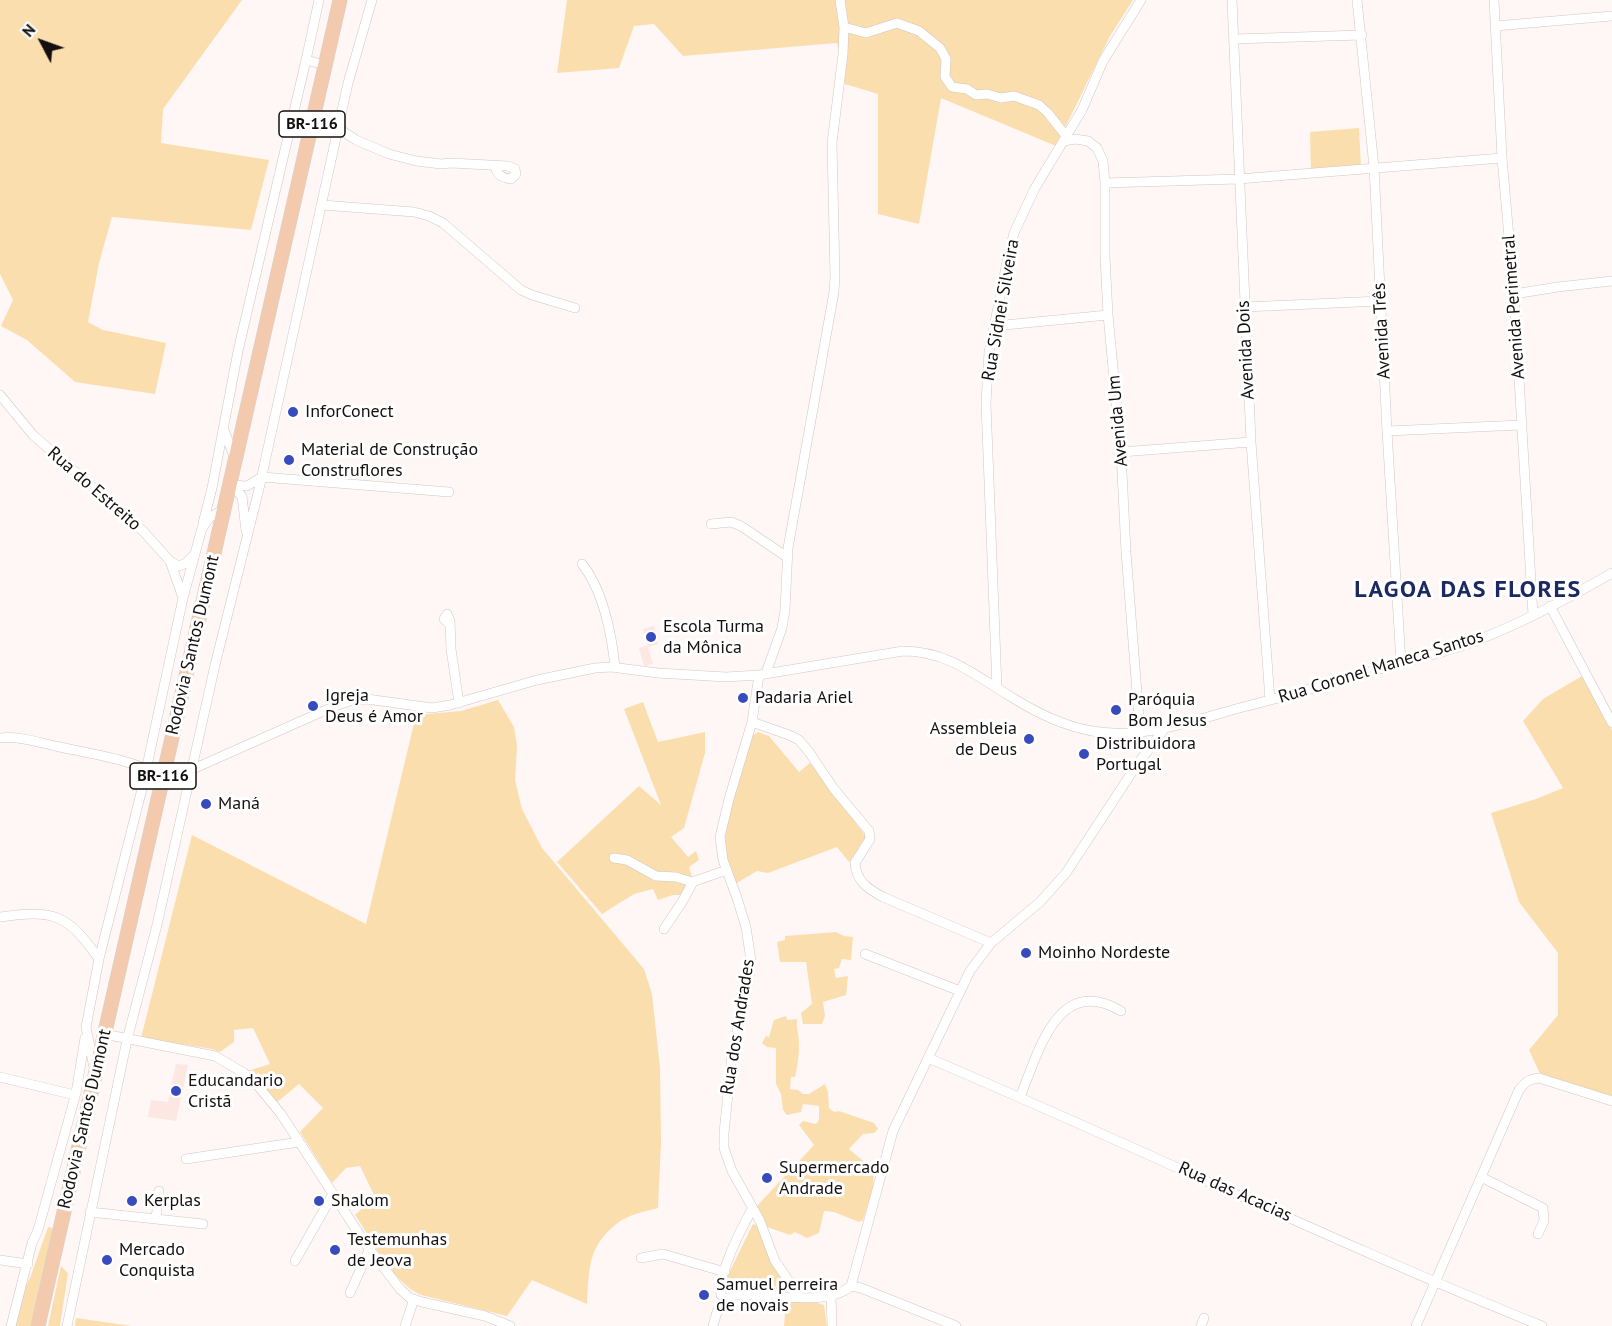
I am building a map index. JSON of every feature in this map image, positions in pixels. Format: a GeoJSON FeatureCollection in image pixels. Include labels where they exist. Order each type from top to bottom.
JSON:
{"type":"FeatureCollection","features":[{"type":"Feature","properties":{"kind":"highway","name":"Rodovia Santos Dumont"},"geometry":{"type":"LineString","coordinates":[[38,1326],[340,0]]}},
{"type":"Feature","properties":{"kind":"street"},"geometry":{"type":"LineString","coordinates":[[11,1326],[75,1095],[99,959],[147,768],[183,598],[202,528],[238,351],[319,0]]}},
{"type":"Feature","properties":{"kind":"street"},"geometry":{"type":"LineString","coordinates":[[67,1326],[127,1040],[157,925],[215,665],[262,477],[348,82],[372,0]]}},
{"type":"Feature","properties":{"kind":"street","name":"Rua dos Andrades"},"geometry":{"type":"LineString","coordinates":[[800,1297],[776,1261],[760,1221],[732,1171],[724,1148],[732,1055],[751,961],[746,927],[721,848],[722,825],[752,722],[763,674],[782,628],[787,557],[836,277],[832,143],[843,54],[844,27],[840,0]]}},
{"type":"Feature","properties":{"kind":"street","name":"Rua Sidnei Silveira"},"geometry":{"type":"LineString","coordinates":[[997,688],[986,437],[987,374],[994,326],[1014,233],[1035,188],[1082,110],[1103,62],[1141,0]]}},
{"type":"Feature","properties":{"kind":"street","name":"Avenida Dois"},"geometry":{"type":"LineString","coordinates":[[1232,0],[1251,442],[1270,700]]}},
{"type":"Feature","properties":{"kind":"street","name":"Avenida Três"},"geometry":{"type":"LineString","coordinates":[[1357,0],[1374,167],[1401,663]]}},
{"type":"Feature","properties":{"kind":"street","name":"Avenida Perimetral"},"geometry":{"type":"LineString","coordinates":[[1494,0],[1502,158],[1514,294],[1533,615]]}},
{"type":"Feature","properties":{"kind":"street"},"geometry":{"type":"LineString","coordinates":[[1495,26],[1612,16]]}},
{"type":"Feature","properties":{"kind":"street"},"geometry":{"type":"LineString","coordinates":[[844,27],[866,33],[897,23],[914,29],[940,48],[946,59],[945,77],[954,88],[967,89],[976,95],[987,94],[1001,98],[1014,96],[1039,105],[1048,113],[1065,138]]}},
{"type":"Feature","properties":{"kind":"street"},"geometry":{"type":"LineString","coordinates":[[1234,39],[1362,35]]}},
{"type":"Feature","properties":{"kind":"street"},"geometry":{"type":"LineString","coordinates":[[306,60],[325,65]]}},
{"type":"Feature","properties":{"kind":"street"},"geometry":{"type":"LineString","coordinates":[[338,128],[356,140],[405,159],[441,164],[495,166]]}},
{"type":"Feature","properties":{"kind":"street","name":"Avenida Um"},"geometry":{"type":"LineString","coordinates":[[1065,138],[1083,139],[1097,148],[1103,162],[1108,315],[1121,452],[1126,552],[1140,731]]}},
{"type":"Feature","properties":{"kind":"street"},"geometry":{"type":"LineString","coordinates":[[1105,183],[1238,179],[1502,158]]}},
{"type":"Feature","properties":{"kind":"street"},"geometry":{"type":"LineString","coordinates":[[322,204],[414,212],[429,216],[443,223],[521,290],[575,308]]}},
{"type":"Feature","properties":{"kind":"street"},"geometry":{"type":"LineString","coordinates":[[1514,294],[1612,281]]}},
{"type":"Feature","properties":{"kind":"street"},"geometry":{"type":"LineString","coordinates":[[1244,307],[1381,301]]}},
{"type":"Feature","properties":{"kind":"street"},"geometry":{"type":"LineString","coordinates":[[994,326],[1108,315]]}},
{"type":"Feature","properties":{"kind":"street","name":"Rua do Estreito"},"geometry":{"type":"LineString","coordinates":[[0,395],[33,435],[143,531],[170,561]]}},
{"type":"Feature","properties":{"kind":"street"},"geometry":{"type":"LineString","coordinates":[[1387,432],[1521,425]]}},
{"type":"Feature","properties":{"kind":"street"},"geometry":{"type":"LineString","coordinates":[[223,428],[235,461]]}},
{"type":"Feature","properties":{"kind":"street"},"geometry":{"type":"LineString","coordinates":[[1121,452],[1251,442]]}},
{"type":"Feature","properties":{"kind":"street"},"geometry":{"type":"LineString","coordinates":[[230,485],[247,486],[262,477],[449,492]]}},
{"type":"Feature","properties":{"kind":"street"},"geometry":{"type":"LineString","coordinates":[[230,485],[242,496],[246,539]]}},
{"type":"Feature","properties":{"kind":"street"},"geometry":{"type":"LineString","coordinates":[[202,528],[210,517],[225,509]]}},
{"type":"Feature","properties":{"kind":"street"},"geometry":{"type":"LineString","coordinates":[[711,524],[731,522],[787,557]]}},
{"type":"Feature","properties":{"kind":"street"},"geometry":{"type":"LineString","coordinates":[[170,561],[179,566],[193,556]]}},
{"type":"Feature","properties":{"kind":"street"},"geometry":{"type":"LineString","coordinates":[[170,561],[183,598]]}},
{"type":"Feature","properties":{"kind":"street"},"geometry":{"type":"LineString","coordinates":[[582,564],[590,574],[595,586],[610,633],[615,668]]}},
{"type":"Feature","properties":{"kind":"street","name":"Rua Coronel Maneca Santos"},"geometry":{"type":"LineString","coordinates":[[193,769],[353,700],[368,699],[432,708],[459,703],[562,674],[615,668],[726,677],[763,674],[903,651],[933,653],[962,666],[1036,711],[1073,726],[1113,733],[1165,728],[1459,647],[1504,629],[1612,574]]}},
{"type":"Feature","properties":{"kind":"street"},"geometry":{"type":"LineString","coordinates":[[1550,606],[1612,723]]}},
{"type":"Feature","properties":{"kind":"street"},"geometry":{"type":"LineString","coordinates":[[450,625],[459,703]]}},
{"type":"Feature","properties":{"kind":"street"},"geometry":{"type":"LineString","coordinates":[[162,700],[177,714]]}},
{"type":"Feature","properties":{"kind":"street"},"geometry":{"type":"LineString","coordinates":[[752,722],[799,740],[834,789],[869,831],[870,838],[857,856],[854,866],[867,887],[883,897],[991,943]]}},
{"type":"Feature","properties":{"kind":"street"},"geometry":{"type":"LineString","coordinates":[[713,1326],[719,1304],[725,1298],[745,1294],[831,1297],[844,1293],[851,1286],[886,1152],[900,1114],[977,960],[991,943],[1040,902],[1066,873],[1136,766],[1165,728]]}},
{"type":"Feature","properties":{"kind":"street"},"geometry":{"type":"LineString","coordinates":[[0,738],[20,739],[85,750],[147,768],[163,776]]}},
{"type":"Feature","properties":{"kind":"street"},"geometry":{"type":"LineString","coordinates":[[614,858],[627,861],[656,876],[676,877],[693,882],[727,870]]}},
{"type":"Feature","properties":{"kind":"street"},"geometry":{"type":"LineString","coordinates":[[664,929],[693,882]]}},
{"type":"Feature","properties":{"kind":"street"},"geometry":{"type":"LineString","coordinates":[[0,917],[41,914],[57,917],[70,923],[83,936],[99,959]]}},
{"type":"Feature","properties":{"kind":"street"},"geometry":{"type":"LineString","coordinates":[[865,954],[960,992]]}},
{"type":"Feature","properties":{"kind":"street"},"geometry":{"type":"LineString","coordinates":[[1020,1097],[1047,1033],[1058,1015],[1066,1009],[1089,1001],[1110,1004],[1121,1011]]}},
{"type":"Feature","properties":{"kind":"street"},"geometry":{"type":"LineString","coordinates":[[86,1027],[95,1073]]}},
{"type":"Feature","properties":{"kind":"street"},"geometry":{"type":"LineString","coordinates":[[104,1035],[215,1056],[230,1064],[258,1086],[281,1114],[369,1250],[400,1290],[414,1299],[485,1316],[510,1326]]}},
{"type":"Feature","properties":{"kind":"street","name":"Rua das Acacias"},"geometry":{"type":"LineString","coordinates":[[928,1058],[1436,1283],[1542,1326]]}},
{"type":"Feature","properties":{"kind":"street"},"geometry":{"type":"LineString","coordinates":[[0,1077],[75,1095]]}},
{"type":"Feature","properties":{"kind":"street"},"geometry":{"type":"LineString","coordinates":[[1416,1326],[1519,1090],[1525,1082],[1532,1078],[1539,1078],[1612,1101]]}},
{"type":"Feature","properties":{"kind":"street"},"geometry":{"type":"LineString","coordinates":[[186,1159],[299,1142]]}},
{"type":"Feature","properties":{"kind":"street"},"geometry":{"type":"LineString","coordinates":[[1481,1177],[1539,1204],[1543,1208],[1544,1221],[1538,1234]]}},
{"type":"Feature","properties":{"kind":"street"},"geometry":{"type":"LineString","coordinates":[[156,1219],[159,1191]]}},
{"type":"Feature","properties":{"kind":"street"},"geometry":{"type":"LineString","coordinates":[[295,1261],[333,1194]]}},
{"type":"Feature","properties":{"kind":"street"},"geometry":{"type":"LineString","coordinates":[[725,1298],[721,1295],[720,1289],[728,1260],[752,1209]]}},
{"type":"Feature","properties":{"kind":"street"},"geometry":{"type":"LineString","coordinates":[[90,1212],[203,1224]]}},
{"type":"Feature","properties":{"kind":"street"},"geometry":{"type":"LineString","coordinates":[[350,1293],[369,1250]]}},
{"type":"Feature","properties":{"kind":"street"},"geometry":{"type":"LineString","coordinates":[[641,1258],[663,1254],[725,1272]]}},
{"type":"Feature","properties":{"kind":"street"},"geometry":{"type":"LineString","coordinates":[[0,1260],[28,1264]]}},
{"type":"Feature","properties":{"kind":"street"},"geometry":{"type":"LineString","coordinates":[[851,1286],[861,1288],[936,1322],[956,1326]]}},
{"type":"Feature","properties":{"kind":"street"},"geometry":{"type":"LineString","coordinates":[[831,1297],[832,1326]]}},
{"type":"Feature","properties":{"kind":"street"},"geometry":{"type":"LineString","coordinates":[[405,1326],[414,1299]]}},
{"type":"Feature","properties":{"kind":"shaded area"},"geometry":{"type":"Polygon","coordinates":[[[0,0],[242,0],[163,109],[161,143],[269,160],[251,230],[112,217],[99,263],[88,322],[103,330],[166,343],[155,394],[75,382],[27,340],[1,326],[13,300],[0,274],[0,0]]]}},
{"type":"Feature","properties":{"kind":"shaded area"},"geometry":{"type":"Polygon","coordinates":[[[567,0],[1133,0],[1110,36],[1056,146],[941,98],[919,224],[878,214],[878,94],[845,84],[837,43],[683,56],[654,24],[634,26],[619,68],[557,73],[567,0]]]}},
{"type":"Feature","properties":{"kind":"shaded area"},"geometry":{"type":"Polygon","coordinates":[[[1359,128],[1361,167],[1311,171],[1310,132],[1359,128]]]}},
{"type":"Feature","properties":{"kind":"shaded area"},"geometry":{"type":"Polygon","coordinates":[[[654,626],[658,644],[648,647],[653,664],[644,666],[639,648],[648,645],[643,629],[654,626]]]}},
{"type":"Feature","properties":{"kind":"shaded area"},"geometry":{"type":"Polygon","coordinates":[[[1582,676],[1612,730],[1612,1097],[1541,1076],[1529,1050],[1558,1015],[1558,953],[1519,902],[1491,813],[1563,788],[1523,721],[1543,699],[1582,676]]]}},
{"type":"Feature","properties":{"kind":"shaded area"},"geometry":{"type":"Polygon","coordinates":[[[498,700],[514,727],[517,746],[515,780],[522,809],[542,848],[644,969],[652,994],[660,1068],[661,1142],[658,1208],[622,1220],[602,1238],[590,1267],[587,1304],[532,1280],[507,1316],[421,1295],[401,1281],[392,1271],[355,1215],[375,1197],[360,1166],[346,1168],[332,1183],[300,1132],[323,1108],[299,1084],[276,1103],[248,1071],[270,1064],[253,1028],[234,1030],[234,1042],[220,1052],[141,1038],[192,835],[366,924],[416,715],[461,711],[498,700]]]}},
{"type":"Feature","properties":{"kind":"shaded area"},"geometry":{"type":"Polygon","coordinates":[[[643,702],[658,742],[705,732],[705,753],[684,828],[671,837],[688,857],[696,851],[699,860],[689,867],[693,881],[683,895],[673,895],[658,900],[653,889],[634,894],[602,914],[557,862],[639,786],[661,805],[624,709],[643,702]]]}},
{"type":"Feature","properties":{"kind":"shaded area"},"geometry":{"type":"Polygon","coordinates":[[[758,732],[769,736],[799,772],[810,763],[867,838],[849,862],[837,847],[768,873],[757,871],[735,884],[726,857],[725,831],[749,744],[753,735],[758,732]]]}},
{"type":"Feature","properties":{"kind":"shaded area"},"geometry":{"type":"Polygon","coordinates":[[[836,932],[853,937],[851,960],[842,959],[839,968],[834,969],[836,978],[848,976],[846,995],[823,1002],[825,1016],[822,1024],[803,1024],[801,1013],[812,1004],[806,962],[780,962],[777,942],[785,940],[785,936],[836,932]]]}},
{"type":"Feature","properties":{"kind":"shaded area"},"geometry":{"type":"Polygon","coordinates":[[[786,1016],[787,1020],[797,1019],[799,1040],[797,1068],[795,1077],[791,1077],[790,1089],[809,1094],[825,1084],[829,1108],[834,1112],[839,1111],[874,1123],[878,1129],[874,1133],[863,1134],[849,1149],[874,1170],[873,1188],[863,1220],[859,1222],[834,1212],[824,1211],[819,1233],[807,1238],[795,1232],[790,1235],[764,1226],[756,1207],[814,1145],[799,1125],[803,1121],[816,1124],[819,1120],[819,1106],[803,1104],[801,1112],[787,1115],[783,1110],[781,1094],[776,1084],[776,1048],[767,1047],[762,1043],[766,1036],[769,1037],[774,1020],[786,1016]]]}},
{"type":"Feature","properties":{"kind":"shaded area","name":"Educandario Cristã"},"geometry":{"type":"Polygon","coordinates":[[[176,1064],[188,1065],[176,1121],[148,1117],[151,1100],[168,1102],[176,1064]]]}},
{"type":"Feature","properties":{"kind":"shaded area"},"geometry":{"type":"Polygon","coordinates":[[[753,1224],[756,1225],[791,1291],[736,1289],[728,1283],[727,1277],[753,1224]]]}},
{"type":"Feature","properties":{"kind":"shaded area"},"geometry":{"type":"Polygon","coordinates":[[[48,1227],[52,1228],[54,1234],[32,1326],[14,1326],[22,1293],[30,1278],[48,1227]]]}},
{"type":"Feature","properties":{"kind":"shaded area"},"geometry":{"type":"Polygon","coordinates":[[[61,1266],[68,1273],[60,1326],[48,1326],[61,1266]]]}},
{"type":"Feature","properties":{"kind":"shaded area"},"geometry":{"type":"Polygon","coordinates":[[[786,1301],[814,1302],[824,1305],[827,1326],[784,1326],[786,1301]]]}},
{"type":"Feature","properties":{"kind":"shaded area"},"geometry":{"type":"Polygon","coordinates":[[[76,1318],[132,1326],[75,1326],[76,1318]]]}},
{"type":"Feature","properties":{"kind":"place","name":"InforConect"},"geometry":{"type":"Point","coordinates":[293,412]}},
{"type":"Feature","properties":{"kind":"place","name":"Material de Construção Construflores"},"geometry":{"type":"Point","coordinates":[289,460]}},
{"type":"Feature","properties":{"kind":"place","name":"Escola Turma da Mônica"},"geometry":{"type":"Point","coordinates":[651,637]}},
{"type":"Feature","properties":{"kind":"place","name":"Padaria Ariel"},"geometry":{"type":"Point","coordinates":[743,698]}},
{"type":"Feature","properties":{"kind":"place","name":"Igreja Deus é Amor"},"geometry":{"type":"Point","coordinates":[313,706]}},
{"type":"Feature","properties":{"kind":"place","name":"Paróquia Bom Jesus"},"geometry":{"type":"Point","coordinates":[1116,710]}},
{"type":"Feature","properties":{"kind":"place","name":"Assembleia de Deus"},"geometry":{"type":"Point","coordinates":[1029,739]}},
{"type":"Feature","properties":{"kind":"place","name":"Distribuidora Portugal"},"geometry":{"type":"Point","coordinates":[1084,754]}},
{"type":"Feature","properties":{"kind":"place","name":"Maná"},"geometry":{"type":"Point","coordinates":[206,804]}},
{"type":"Feature","properties":{"kind":"place","name":"Moinho Nordeste"},"geometry":{"type":"Point","coordinates":[1026,953]}},
{"type":"Feature","properties":{"kind":"place","name":"Educandario Cristã"},"geometry":{"type":"Point","coordinates":[176,1091]}},
{"type":"Feature","properties":{"kind":"place","name":"Supermercado Andrade"},"geometry":{"type":"Point","coordinates":[767,1178]}},
{"type":"Feature","properties":{"kind":"place","name":"Kerplas"},"geometry":{"type":"Point","coordinates":[132,1201]}},
{"type":"Feature","properties":{"kind":"place","name":"Shalom"},"geometry":{"type":"Point","coordinates":[319,1201]}},
{"type":"Feature","properties":{"kind":"place","name":"Testemunhas de Jeova"},"geometry":{"type":"Point","coordinates":[335,1250]}},
{"type":"Feature","properties":{"kind":"place","name":"Mercado Conquista"},"geometry":{"type":"Point","coordinates":[107,1260]}},
{"type":"Feature","properties":{"kind":"place","name":"Samuel perreira de novais"},"geometry":{"type":"Point","coordinates":[704,1295]}},
{"type":"Feature","properties":{"kind":"district","name":"LAGOA DAS FLORES"},"geometry":{"type":"Point","coordinates":[1468,590]}}]}
